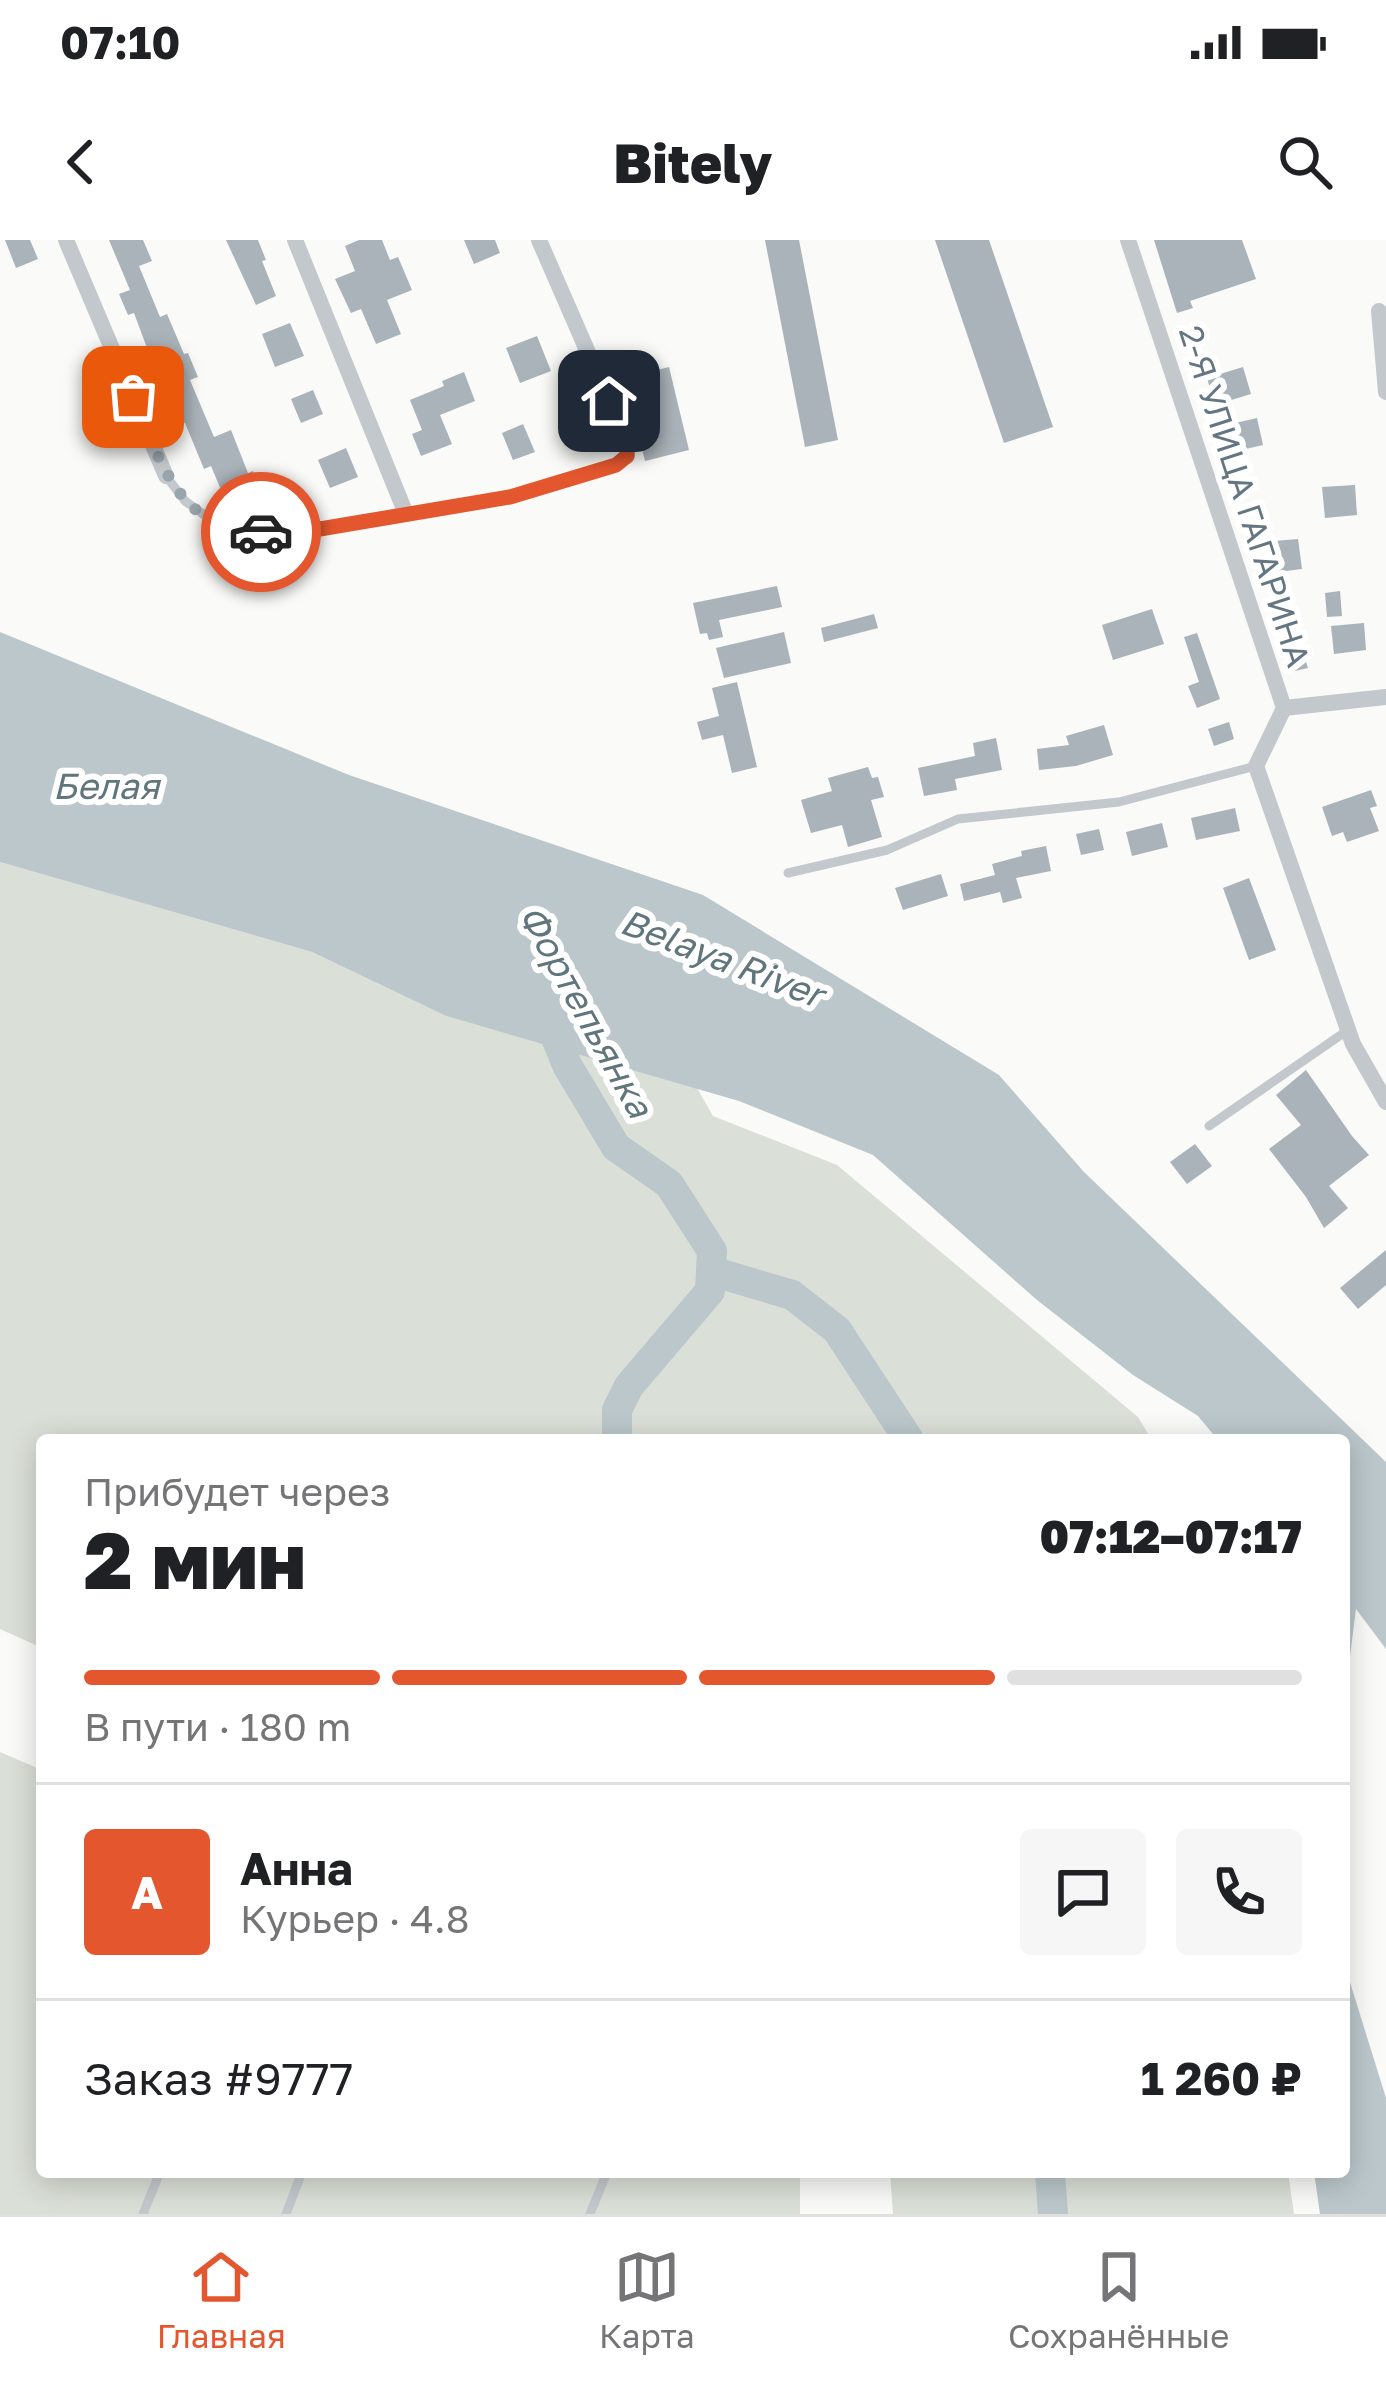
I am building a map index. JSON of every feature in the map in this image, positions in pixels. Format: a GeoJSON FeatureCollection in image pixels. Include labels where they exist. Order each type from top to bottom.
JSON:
{"type":"FeatureCollection","features":[{"type":"Feature","properties":{"kind":"street"},"geometry":{"type":"LineString","coordinates":[[66,240],[166,476]]}},
{"type":"Feature","properties":{"kind":"street"},"geometry":{"type":"LineString","coordinates":[[295,240],[406,514]]}},
{"type":"Feature","properties":{"kind":"street"},"geometry":{"type":"LineString","coordinates":[[539,240],[627,442],[627,456]]}},
{"type":"Feature","properties":{"kind":"street","name":"2-Я УЛИЦА ГАГАРИНА"},"geometry":{"type":"LineString","coordinates":[[1128,240],[1284,708],[1256,766]]}},
{"type":"Feature","properties":{"kind":"street"},"geometry":{"type":"LineString","coordinates":[[1379,311],[1386,392]]}},
{"type":"Feature","properties":{"kind":"street"},"geometry":{"type":"LineString","coordinates":[[1284,708],[1386,697]]}},
{"type":"Feature","properties":{"kind":"street"},"geometry":{"type":"LineString","coordinates":[[1256,766],[1348,1030],[1386,1102]]}},
{"type":"Feature","properties":{"kind":"lane"},"geometry":{"type":"LineString","coordinates":[[166,476],[184,501],[214,522],[239,532],[296,533],[510,497],[616,465],[627,456]]}},
{"type":"Feature","properties":{"kind":"lane"},"geometry":{"type":"LineString","coordinates":[[788,873],[886,850],[958,819],[1119,802],[1256,766]]}},
{"type":"Feature","properties":{"kind":"lane"},"geometry":{"type":"LineString","coordinates":[[1209,1126],[1348,1030]]}},
{"type":"Feature","properties":{"kind":"lane"},"geometry":{"type":"LineString","coordinates":[[143,2214],[158,2178]]}},
{"type":"Feature","properties":{"kind":"lane"},"geometry":{"type":"LineString","coordinates":[[286,2214],[300,2178]]}},
{"type":"Feature","properties":{"kind":"lane"},"geometry":{"type":"LineString","coordinates":[[590,2214],[605,2178]]}},
{"type":"Feature","properties":{"kind":"shaded area"},"geometry":{"type":"Polygon","coordinates":[[[0,862],[312,952],[446,1016],[697,1088],[713,1116],[837,1165],[1138,1417],[1148,1434],[36,1434],[36,1645],[0,1629],[0,862]]]}},
{"type":"Feature","properties":{"kind":"shaded area"},"geometry":{"type":"Polygon","coordinates":[[[0,1752],[36,1767],[36,2178],[800,2178],[800,2214],[0,2214],[0,1752]]]}},
{"type":"Feature","properties":{"kind":"shaded area"},"geometry":{"type":"Polygon","coordinates":[[[890,2178],[1289,2178],[1294,2214],[893,2214],[890,2178]]]}},
{"type":"Feature","properties":{"kind":"water","name":"Белая"},"geometry":{"type":"Polygon","coordinates":[[[0,632],[349,775],[703,895],[999,1075],[1084,1172],[1386,1462],[1386,1649],[1356,1609],[1350,1656],[1350,1434],[1213,1434],[1198,1416],[1133,1375],[1037,1300],[873,1155],[739,1101],[446,1016],[312,952],[0,862],[0,632]]]}},
{"type":"Feature","properties":{"kind":"water"},"geometry":{"type":"Polygon","coordinates":[[[1350,1982],[1386,2098],[1386,2214],[1320,2214],[1315,2178],[1350,2178],[1350,1982]]]}},
{"type":"Feature","properties":{"kind":"building"},"geometry":{"type":"Polygon","coordinates":[[[5,240],[30,240],[38,259],[16,268],[5,240]]]}},
{"type":"Feature","properties":{"kind":"building"},"geometry":{"type":"Polygon","coordinates":[[[109,240],[143,240],[152,261],[139,266],[160,317],[167,314],[184,354],[188,353],[198,377],[190,380],[214,437],[231,430],[266,503],[232,516],[211,466],[204,469],[185,423],[181,424],[163,391],[134,313],[128,315],[119,294],[130,290],[109,240]]]}},
{"type":"Feature","properties":{"kind":"building"},"geometry":{"type":"Polygon","coordinates":[[[226,240],[258,240],[276,296],[256,305],[226,240]]]}},
{"type":"Feature","properties":{"kind":"building"},"geometry":{"type":"Polygon","coordinates":[[[359,240],[382,240],[390,260],[398,257],[412,290],[387,300],[401,334],[376,344],[361,309],[351,313],[335,279],[355,271],[345,246],[359,240]]]}},
{"type":"Feature","properties":{"kind":"building"},"geometry":{"type":"Polygon","coordinates":[[[464,240],[495,240],[500,253],[474,264],[464,240]]]}},
{"type":"Feature","properties":{"kind":"building"},"geometry":{"type":"Polygon","coordinates":[[[765,240],[799,240],[838,440],[805,447],[765,240]]]}},
{"type":"Feature","properties":{"kind":"building"},"geometry":{"type":"Polygon","coordinates":[[[935,240],[989,240],[1053,427],[1004,443],[935,240]]]}},
{"type":"Feature","properties":{"kind":"building"},"geometry":{"type":"Polygon","coordinates":[[[1154,240],[1242,240],[1256,279],[1190,301],[1193,308],[1177,313],[1154,240]]]}},
{"type":"Feature","properties":{"kind":"building"},"geometry":{"type":"Polygon","coordinates":[[[290,323],[304,356],[275,367],[262,334],[290,323]]]}},
{"type":"Feature","properties":{"kind":"building"},"geometry":{"type":"Polygon","coordinates":[[[537,336],[551,371],[520,383],[506,348],[537,336]]]}},
{"type":"Feature","properties":{"kind":"building"},"geometry":{"type":"Polygon","coordinates":[[[669,367],[689,450],[645,461],[624,378],[669,367]]]}},
{"type":"Feature","properties":{"kind":"building"},"geometry":{"type":"Polygon","coordinates":[[[1243,367],[1251,394],[1215,405],[1207,378],[1243,367]]]}},
{"type":"Feature","properties":{"kind":"building"},"geometry":{"type":"Polygon","coordinates":[[[464,372],[475,401],[440,415],[452,444],[421,456],[412,434],[422,430],[410,400],[464,372]]]}},
{"type":"Feature","properties":{"kind":"building"},"geometry":{"type":"Polygon","coordinates":[[[313,390],[323,414],[301,423],[291,399],[313,390]]]}},
{"type":"Feature","properties":{"kind":"building"},"geometry":{"type":"Polygon","coordinates":[[[1257,418],[1263,445],[1224,454],[1218,427],[1257,418]]]}},
{"type":"Feature","properties":{"kind":"building"},"geometry":{"type":"Polygon","coordinates":[[[523,424],[535,452],[513,460],[502,433],[523,424]]]}},
{"type":"Feature","properties":{"kind":"building"},"geometry":{"type":"Polygon","coordinates":[[[346,448],[358,477],[330,488],[318,460],[346,448]]]}},
{"type":"Feature","properties":{"kind":"building"},"geometry":{"type":"Polygon","coordinates":[[[1355,485],[1357,515],[1325,518],[1322,487],[1355,485]]]}},
{"type":"Feature","properties":{"kind":"building"},"geometry":{"type":"Polygon","coordinates":[[[1298,539],[1302,569],[1278,572],[1274,541],[1298,539]]]}},
{"type":"Feature","properties":{"kind":"building"},"geometry":{"type":"Polygon","coordinates":[[[777,586],[782,607],[719,620],[723,637],[709,640],[707,633],[700,634],[693,603],[777,586]]]}},
{"type":"Feature","properties":{"kind":"building"},"geometry":{"type":"Polygon","coordinates":[[[1340,591],[1342,616],[1327,617],[1325,593],[1340,591]]]}},
{"type":"Feature","properties":{"kind":"building"},"geometry":{"type":"Polygon","coordinates":[[[1152,609],[1164,644],[1113,660],[1102,625],[1152,609]]]}},
{"type":"Feature","properties":{"kind":"building"},"geometry":{"type":"Polygon","coordinates":[[[874,614],[878,628],[824,642],[821,628],[874,614]]]}},
{"type":"Feature","properties":{"kind":"building"},"geometry":{"type":"Polygon","coordinates":[[[1294,623],[1308,668],[1295,671],[1281,627],[1294,623]]]}},
{"type":"Feature","properties":{"kind":"building"},"geometry":{"type":"Polygon","coordinates":[[[1364,623],[1366,650],[1334,654],[1331,626],[1364,623]]]}},
{"type":"Feature","properties":{"kind":"building"},"geometry":{"type":"Polygon","coordinates":[[[784,632],[791,663],[724,678],[716,648],[784,632]]]}},
{"type":"Feature","properties":{"kind":"building"},"geometry":{"type":"Polygon","coordinates":[[[1197,633],[1220,699],[1197,708],[1188,686],[1199,682],[1184,637],[1197,633]]]}},
{"type":"Feature","properties":{"kind":"building"},"geometry":{"type":"Polygon","coordinates":[[[737,682],[757,767],[732,773],[723,735],[702,740],[697,722],[719,716],[712,688],[737,682]]]}},
{"type":"Feature","properties":{"kind":"building"},"geometry":{"type":"Polygon","coordinates":[[[1229,722],[1234,739],[1214,746],[1208,729],[1229,722]]]}},
{"type":"Feature","properties":{"kind":"building"},"geometry":{"type":"Polygon","coordinates":[[[1104,725],[1113,755],[1039,770],[1037,749],[1069,745],[1066,736],[1104,725]]]}},
{"type":"Feature","properties":{"kind":"building"},"geometry":{"type":"Polygon","coordinates":[[[996,738],[1002,770],[955,779],[957,790],[924,796],[918,768],[975,756],[973,743],[996,738]]]}},
{"type":"Feature","properties":{"kind":"building"},"geometry":{"type":"Polygon","coordinates":[[[868,767],[872,778],[878,777],[884,797],[871,800],[882,837],[848,847],[842,825],[811,833],[801,800],[832,791],[828,778],[868,767]]]}},
{"type":"Feature","properties":{"kind":"building"},"geometry":{"type":"Polygon","coordinates":[[[1371,790],[1377,806],[1370,808],[1379,831],[1347,842],[1343,832],[1332,836],[1322,807],[1371,790]]]}},
{"type":"Feature","properties":{"kind":"building"},"geometry":{"type":"Polygon","coordinates":[[[1235,808],[1240,831],[1196,840],[1191,818],[1235,808]]]}},
{"type":"Feature","properties":{"kind":"building"},"geometry":{"type":"Polygon","coordinates":[[[1162,823],[1168,847],[1132,856],[1126,832],[1162,823]]]}},
{"type":"Feature","properties":{"kind":"building"},"geometry":{"type":"Polygon","coordinates":[[[1099,829],[1104,850],[1081,855],[1076,834],[1099,829]]]}},
{"type":"Feature","properties":{"kind":"building"},"geometry":{"type":"Polygon","coordinates":[[[1046,846],[1051,871],[1016,878],[1022,898],[1003,903],[1000,892],[964,901],[960,884],[995,875],[992,864],[1046,846]]]}},
{"type":"Feature","properties":{"kind":"building"},"geometry":{"type":"Polygon","coordinates":[[[941,874],[948,896],[903,910],[895,888],[941,874]]]}},
{"type":"Feature","properties":{"kind":"building"},"geometry":{"type":"Polygon","coordinates":[[[1249,878],[1276,950],[1249,960],[1223,888],[1249,878]]]}},
{"type":"Feature","properties":{"kind":"building"},"geometry":{"type":"Polygon","coordinates":[[[1306,1070],[1369,1155],[1329,1186],[1348,1208],[1324,1228],[1269,1149],[1301,1125],[1276,1095],[1306,1070]]]}},
{"type":"Feature","properties":{"kind":"building"},"geometry":{"type":"Polygon","coordinates":[[[1195,1144],[1212,1166],[1187,1184],[1170,1162],[1195,1144]]]}},
{"type":"Feature","properties":{"kind":"building"},"geometry":{"type":"Polygon","coordinates":[[[1386,1250],[1386,1285],[1358,1309],[1340,1288],[1386,1250]]]}},
{"type":"Feature","properties":{"kind":"waterway","name":"Фортепьянка"},"geometry":{"type":"LineString","coordinates":[[544,1008],[567,1065],[616,1147],[669,1184],[712,1251],[710,1291],[629,1386],[617,1410],[617,1434]]}},
{"type":"Feature","properties":{"kind":"waterway"},"geometry":{"type":"LineString","coordinates":[[711,1271],[792,1295],[837,1330],[905,1434]]}},
{"type":"Feature","properties":{"kind":"waterway","name":"Фортепьянка"},"geometry":{"type":"LineString","coordinates":[[1050,2178],[1053,2214]]}},
{"type":"Feature","properties":{"kind":"way so far"},"geometry":{"type":"LineString","coordinates":[[133,397],[166,476],[184,501],[214,522],[239,532],[261,532]]}},
{"type":"Feature","properties":{"kind":"route"},"geometry":{"type":"LineString","coordinates":[[261,532],[296,533],[510,497],[616,465],[627,456],[627,442],[609,401]]}},
{"type":"Feature","properties":{"kind":"water label","name":"Belaya River"},"geometry":{"type":"Point","coordinates":[722,958]}}]}
